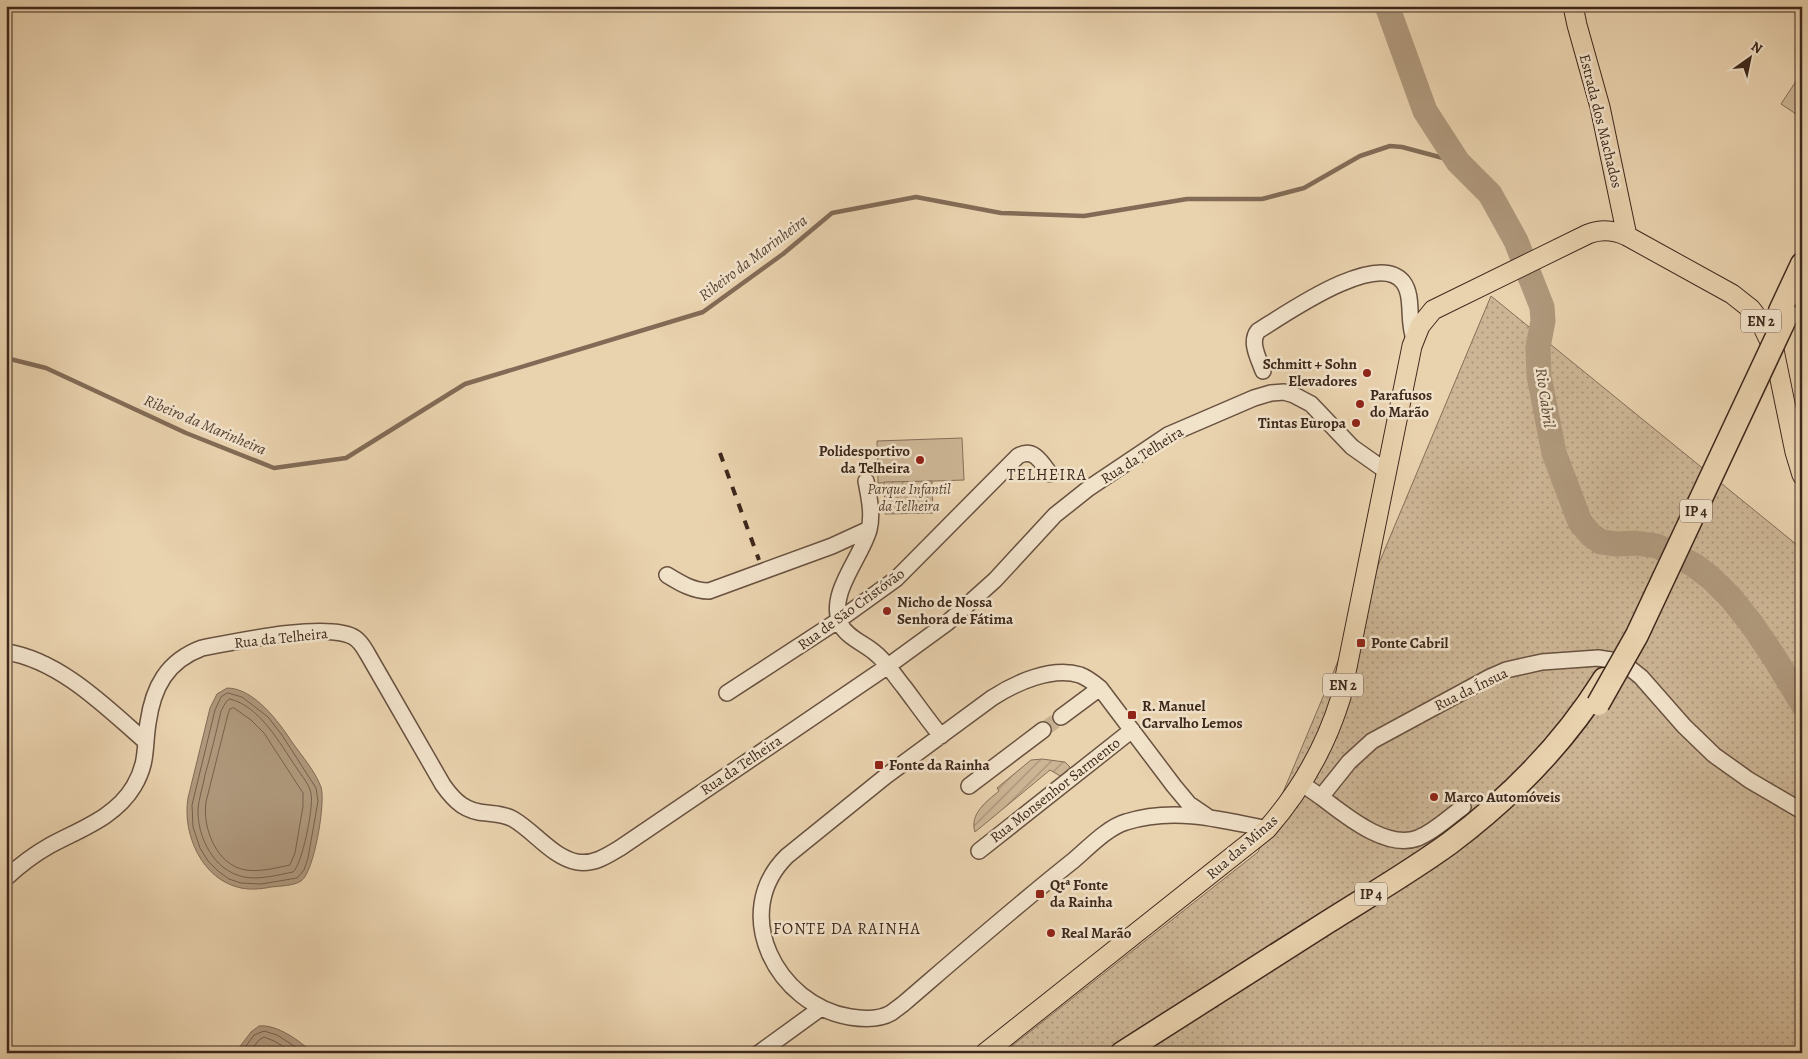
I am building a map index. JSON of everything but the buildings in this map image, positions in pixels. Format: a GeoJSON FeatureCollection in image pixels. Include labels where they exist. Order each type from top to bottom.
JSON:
{"type":"FeatureCollection","features":[{"type":"Feature","properties":{"kind":"highway","name":"IP 4"},"geometry":{"type":"LineString","coordinates":[[1142,1053],[1465,845],[1490,825],[1553,764],[1640,628],[1784,313],[1802,264]]}},
{"type":"Feature","properties":{"kind":"highway","name":"IP 4"},"geometry":{"type":"LineString","coordinates":[[1122,1053],[1447,845],[1501,802],[1594,702],[1784,313],[1802,284]]}},
{"type":"Feature","properties":{"kind":"highway"},"geometry":{"type":"LineString","coordinates":[[1104,1053],[1224,988]]}},
{"type":"Feature","properties":{"kind":"main road","name":"Estrada dos Machados"},"geometry":{"type":"LineString","coordinates":[[1573,6],[1600,107],[1627,236]]}},
{"type":"Feature","properties":{"kind":"main road","name":"EN 2"},"geometry":{"type":"LineString","coordinates":[[1386,471],[1414,338],[1428,315],[1445,304],[1582,237],[1604,230],[1627,236],[1732,294],[1751,309],[1760,320],[1774,350],[1795,452],[1802,475]]}},
{"type":"Feature","properties":{"kind":"main road","name":"Rua das Minas"},"geometry":{"type":"LineString","coordinates":[[985,1053],[1228,862],[1267,829],[1285,808],[1301,784],[1324,742],[1341,697],[1386,471]]}},
{"type":"Feature","properties":{"kind":"street"},"geometry":{"type":"LineString","coordinates":[[1263,371],[1254,342],[1255,334],[1258,331],[1320,294],[1345,282],[1367,275],[1385,273],[1395,276],[1402,281],[1408,292],[1411,327],[1414,338]]}},
{"type":"Feature","properties":{"kind":"street","name":"Rua da Telheira"},"geometry":{"type":"LineString","coordinates":[[6,878],[26,861],[49,846],[99,821],[123,801],[134,787],[142,770],[146,756],[150,711],[162,679],[179,659],[188,653],[215,646],[293,633],[324,631],[347,634],[356,638],[367,653],[453,800],[472,811],[507,816],[564,857],[586,863],[602,859],[620,848],[888,666],[948,623],[996,580],[1055,516],[1089,488],[1168,435],[1254,398],[1278,392],[1289,393],[1311,404],[1352,448],[1386,471]]}},
{"type":"Feature","properties":{"kind":"street","name":"Rua de São Cristóvão"},"geometry":{"type":"LineString","coordinates":[[727,693],[839,620],[902,574],[1016,457],[1024,453],[1033,454],[1041,461],[1050,474]]}},
{"type":"Feature","properties":{"kind":"street"},"geometry":{"type":"LineString","coordinates":[[866,481],[870,504],[869,529],[843,586],[838,605],[840,624],[849,634],[876,653],[888,666],[941,736]]}},
{"type":"Feature","properties":{"kind":"street"},"geometry":{"type":"LineString","coordinates":[[667,575],[689,587],[709,591],[823,550],[869,529]]}},
{"type":"Feature","properties":{"kind":"street"},"geometry":{"type":"LineString","coordinates":[[6,652],[36,660],[77,684],[146,742]]}},
{"type":"Feature","properties":{"kind":"street","name":"Rua da Ínsua"},"geometry":{"type":"LineString","coordinates":[[1321,797],[1349,762],[1372,741],[1490,677],[1506,670],[1542,662],[1605,658],[1618,661],[1637,673],[1688,731],[1726,764],[1802,811]]}},
{"type":"Feature","properties":{"kind":"street"},"geometry":{"type":"LineString","coordinates":[[1208,817],[1195,809],[1182,796],[1100,688],[1086,678],[1073,674],[1059,673],[1043,676],[1000,692],[886,776],[787,856],[778,865],[770,878],[761,906],[761,925],[764,942],[770,957],[795,989],[821,1008],[861,1019],[875,1018],[890,1014],[903,1004],[1037,889],[1119,824],[1168,814],[1208,817],[1267,829]]}},
{"type":"Feature","properties":{"kind":"street"},"geometry":{"type":"LineString","coordinates":[[1061,717],[1100,688]]}},
{"type":"Feature","properties":{"kind":"street"},"geometry":{"type":"LineString","coordinates":[[969,786],[1043,730]]}},
{"type":"Feature","properties":{"kind":"street","name":"Rua Monsenhor Sarmento"},"geometry":{"type":"LineString","coordinates":[[979,851],[1132,730]]}},
{"type":"Feature","properties":{"kind":"street"},"geometry":{"type":"LineString","coordinates":[[1301,784],[1371,831],[1388,838],[1412,840],[1427,834],[1463,807]]}},
{"type":"Feature","properties":{"kind":"street"},"geometry":{"type":"LineString","coordinates":[[759,1053],[821,1008]]}},
{"type":"Feature","properties":{"kind":"green space"},"geometry":{"type":"Polygon","coordinates":[[[1802,72],[1802,118],[1781,104],[1802,72]]]}},
{"type":"Feature","properties":{"kind":"green space"},"geometry":{"type":"Polygon","coordinates":[[[1491,296],[1802,549],[1802,1053],[1003,1053],[1258,852],[1491,296]]]}},
{"type":"Feature","properties":{"kind":"green space","name":"Polidesportivo da Telheira"},"geometry":{"type":"Polygon","coordinates":[[[962,438],[964,480],[878,483],[877,441],[962,438]]]}},
{"type":"Feature","properties":{"kind":"green space","name":"Parque Infantil da Telheira"},"geometry":{"type":"Polygon","coordinates":[[[932,481],[933,513],[885,514],[884,482],[932,481]]]}},
{"type":"Feature","properties":{"kind":"green space"},"geometry":{"type":"Polygon","coordinates":[[[1042,759],[1065,762],[1070,767],[1069,771],[1062,777],[1050,770],[975,832],[974,825],[977,814],[999,791],[997,788],[1031,760],[1042,759]]]}},
{"type":"Feature","properties":{"kind":"water"},"geometry":{"type":"Polygon","coordinates":[[[227,688],[237,689],[247,694],[273,716],[308,764],[321,787],[322,807],[318,837],[306,875],[298,883],[252,889],[241,888],[227,883],[215,876],[206,866],[192,840],[188,826],[188,798],[210,708],[217,694],[227,688]]]}},
{"type":"Feature","properties":{"kind":"water"},"geometry":{"type":"Polygon","coordinates":[[[259,1026],[281,1030],[302,1043],[313,1053],[235,1053],[251,1032],[259,1026]]]}},
{"type":"Feature","properties":{"kind":"waterway","name":"Rio Cabril"},"geometry":{"type":"LineString","coordinates":[[1387,6],[1425,111],[1458,162],[1490,194],[1516,241],[1542,307],[1543,321],[1538,347],[1539,376],[1554,453],[1580,522],[1591,535],[1601,542],[1657,546],[1694,565],[1711,578],[1731,598],[1751,623],[1802,703]]}},
{"type":"Feature","properties":{"kind":"waterway","name":"Ribeiro da Marinheira"},"geometry":{"type":"LineString","coordinates":[[6,358],[46,368],[186,433],[274,468],[346,458],[465,384],[703,312],[783,254],[832,213],[916,197],[1001,213],[1084,216],[1187,199],[1262,199],[1304,188],[1360,156],[1390,146],[1402,147],[1458,162]]}},
{"type":"Feature","properties":{"kind":"tunnel"},"geometry":{"type":"LineString","coordinates":[[1043,730],[1061,717]]}},
{"type":"Feature","properties":{"kind":"railway"},"geometry":{"type":"LineString","coordinates":[[720,453],[759,560]]}},
{"type":"Feature","properties":{"kind":"place","name":"Schmitt + Sohn Elevadores"},"geometry":{"type":"Point","coordinates":[1367,373]}},
{"type":"Feature","properties":{"kind":"place","name":"Parafusos do Marão"},"geometry":{"type":"Point","coordinates":[1360,404]}},
{"type":"Feature","properties":{"kind":"place","name":"Tintas Europa"},"geometry":{"type":"Point","coordinates":[1356,423]}},
{"type":"Feature","properties":{"kind":"place","name":"Polidesportivo da Telheira"},"geometry":{"type":"Point","coordinates":[920,460]}},
{"type":"Feature","properties":{"kind":"place","name":"Nicho de Nossa Senhora de Fátima"},"geometry":{"type":"Point","coordinates":[887,611]}},
{"type":"Feature","properties":{"kind":"place","name":"Ponte Cabril"},"geometry":{"type":"Point","coordinates":[1361,643]}},
{"type":"Feature","properties":{"kind":"place","name":"R. Manuel Carvalho Lemos"},"geometry":{"type":"Point","coordinates":[1132,715]}},
{"type":"Feature","properties":{"kind":"place","name":"Fonte da Rainha"},"geometry":{"type":"Point","coordinates":[879,765]}},
{"type":"Feature","properties":{"kind":"place","name":"Marco Automóveis"},"geometry":{"type":"Point","coordinates":[1434,797]}},
{"type":"Feature","properties":{"kind":"place","name":"Qtª Fonte da Rainha"},"geometry":{"type":"Point","coordinates":[1040,894]}},
{"type":"Feature","properties":{"kind":"place","name":"Real Marão"},"geometry":{"type":"Point","coordinates":[1051,933]}},
{"type":"Feature","properties":{"kind":"district","name":"TELHEIRA"},"geometry":{"type":"Point","coordinates":[1047,475]}},
{"type":"Feature","properties":{"kind":"district","name":"FONTE DA RAINHA"},"geometry":{"type":"Point","coordinates":[847,929]}}]}
